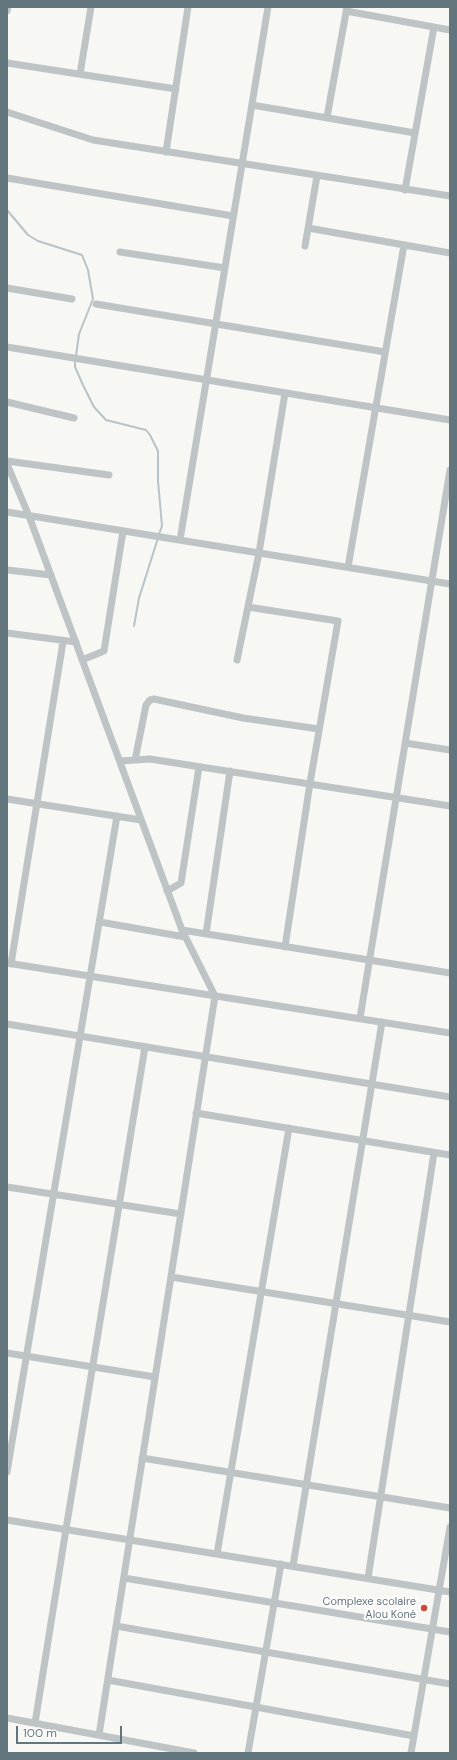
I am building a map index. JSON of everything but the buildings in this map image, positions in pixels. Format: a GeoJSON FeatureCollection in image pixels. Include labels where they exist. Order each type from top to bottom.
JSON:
{"type":"FeatureCollection","features":[{"type":"Feature","properties":{"kind":"street"},"geometry":{"type":"LineString","coordinates":[[80,74],[91,7]]}},
{"type":"Feature","properties":{"kind":"street"},"geometry":{"type":"LineString","coordinates":[[166,152],[188,7]]}},
{"type":"Feature","properties":{"kind":"street"},"geometry":{"type":"LineString","coordinates":[[180,540],[268,7]]}},
{"type":"Feature","properties":{"kind":"street"},"geometry":{"type":"LineString","coordinates":[[327,117],[347,9],[450,30]]}},
{"type":"Feature","properties":{"kind":"street"},"geometry":{"type":"LineString","coordinates":[[405,190],[434,27]]}},
{"type":"Feature","properties":{"kind":"street"},"geometry":{"type":"LineString","coordinates":[[7,63],[176,89]]}},
{"type":"Feature","properties":{"kind":"street"},"geometry":{"type":"LineString","coordinates":[[252,105],[414,133]]}},
{"type":"Feature","properties":{"kind":"street"},"geometry":{"type":"LineString","coordinates":[[7,112],[93,140],[450,196]]}},
{"type":"Feature","properties":{"kind":"street"},"geometry":{"type":"LineString","coordinates":[[305,246],[317,176]]}},
{"type":"Feature","properties":{"kind":"street"},"geometry":{"type":"LineString","coordinates":[[7,178],[234,216]]}},
{"type":"Feature","properties":{"kind":"street"},"geometry":{"type":"LineString","coordinates":[[308,228],[450,253]]}},
{"type":"Feature","properties":{"kind":"street"},"geometry":{"type":"LineString","coordinates":[[348,567],[404,245]]}},
{"type":"Feature","properties":{"kind":"street"},"geometry":{"type":"LineString","coordinates":[[120,252],[225,268]]}},
{"type":"Feature","properties":{"kind":"street"},"geometry":{"type":"LineString","coordinates":[[7,288],[72,299]]}},
{"type":"Feature","properties":{"kind":"street"},"geometry":{"type":"LineString","coordinates":[[96,304],[385,352]]}},
{"type":"Feature","properties":{"kind":"street"},"geometry":{"type":"LineString","coordinates":[[7,348],[450,420]]}},
{"type":"Feature","properties":{"kind":"street"},"geometry":{"type":"LineString","coordinates":[[237,660],[259,553],[285,393]]}},
{"type":"Feature","properties":{"kind":"street"},"geometry":{"type":"LineString","coordinates":[[7,402],[74,418]]}},
{"type":"Feature","properties":{"kind":"street"},"geometry":{"type":"LineString","coordinates":[[7,460],[109,475]]}},
{"type":"Feature","properties":{"kind":"street"},"geometry":{"type":"LineString","coordinates":[[7,464],[29,516],[167,891],[184,933],[215,996],[99,1735]]}},
{"type":"Feature","properties":{"kind":"street"},"geometry":{"type":"LineString","coordinates":[[360,1018],[450,470]]}},
{"type":"Feature","properties":{"kind":"street"},"geometry":{"type":"LineString","coordinates":[[7,512],[450,584]]}},
{"type":"Feature","properties":{"kind":"street"},"geometry":{"type":"LineString","coordinates":[[82,660],[104,651],[123,531]]}},
{"type":"Feature","properties":{"kind":"street"},"geometry":{"type":"LineString","coordinates":[[7,570],[51,575]]}},
{"type":"Feature","properties":{"kind":"street"},"geometry":{"type":"LineString","coordinates":[[248,607],[338,621],[310,783],[285,947]]}},
{"type":"Feature","properties":{"kind":"street"},"geometry":{"type":"LineString","coordinates":[[7,633],[63,642],[76,642]]}},
{"type":"Feature","properties":{"kind":"street"},"geometry":{"type":"LineString","coordinates":[[63,642],[9,964],[450,1032]]}},
{"type":"Feature","properties":{"kind":"street"},"geometry":{"type":"LineString","coordinates":[[135,760],[146,705],[150,700],[154,699],[243,718],[319,729]]}},
{"type":"Feature","properties":{"kind":"street"},"geometry":{"type":"LineString","coordinates":[[405,743],[450,750]]}},
{"type":"Feature","properties":{"kind":"street"},"geometry":{"type":"LineString","coordinates":[[120,761],[150,759],[450,806]]}},
{"type":"Feature","properties":{"kind":"street"},"geometry":{"type":"LineString","coordinates":[[167,891],[181,883],[199,767]]}},
{"type":"Feature","properties":{"kind":"street"},"geometry":{"type":"LineString","coordinates":[[206,934],[230,771]]}},
{"type":"Feature","properties":{"kind":"street"},"geometry":{"type":"LineString","coordinates":[[7,799],[142,820]]}},
{"type":"Feature","properties":{"kind":"street"},"geometry":{"type":"LineString","coordinates":[[7,1472],[117,816]]}},
{"type":"Feature","properties":{"kind":"street"},"geometry":{"type":"LineString","coordinates":[[100,922],[184,933],[206,934],[450,973]]}},
{"type":"Feature","properties":{"kind":"street"},"geometry":{"type":"LineString","coordinates":[[293,1566],[382,1022]]}},
{"type":"Feature","properties":{"kind":"street"},"geometry":{"type":"LineString","coordinates":[[7,1024],[450,1097]]}},
{"type":"Feature","properties":{"kind":"street"},"geometry":{"type":"LineString","coordinates":[[35,1724],[145,1047]]}},
{"type":"Feature","properties":{"kind":"street"},"geometry":{"type":"LineString","coordinates":[[196,1113],[450,1155]]}},
{"type":"Feature","properties":{"kind":"street"},"geometry":{"type":"LineString","coordinates":[[217,1554],[289,1128]]}},
{"type":"Feature","properties":{"kind":"street"},"geometry":{"type":"LineString","coordinates":[[368,1578],[434,1153]]}},
{"type":"Feature","properties":{"kind":"street"},"geometry":{"type":"LineString","coordinates":[[7,1187],[180,1214]]}},
{"type":"Feature","properties":{"kind":"street"},"geometry":{"type":"LineString","coordinates":[[171,1277],[450,1322]]}},
{"type":"Feature","properties":{"kind":"street"},"geometry":{"type":"LineString","coordinates":[[7,1353],[155,1377]]}},
{"type":"Feature","properties":{"kind":"street"},"geometry":{"type":"LineString","coordinates":[[142,1458],[450,1508]]}},
{"type":"Feature","properties":{"kind":"street"},"geometry":{"type":"LineString","coordinates":[[7,1520],[450,1592]]}},
{"type":"Feature","properties":{"kind":"street"},"geometry":{"type":"LineString","coordinates":[[411,1753],[450,1528]]}},
{"type":"Feature","properties":{"kind":"street"},"geometry":{"type":"LineString","coordinates":[[248,1753],[281,1564]]}},
{"type":"Feature","properties":{"kind":"street"},"geometry":{"type":"LineString","coordinates":[[124,1578],[450,1632]]}},
{"type":"Feature","properties":{"kind":"street"},"geometry":{"type":"LineString","coordinates":[[116,1626],[450,1684]]}},
{"type":"Feature","properties":{"kind":"street"},"geometry":{"type":"LineString","coordinates":[[108,1680],[414,1736]]}},
{"type":"Feature","properties":{"kind":"street"},"geometry":{"type":"LineString","coordinates":[[7,1718],[99,1735],[168,1751],[194,1753]]}},
{"type":"Feature","properties":{"kind":"waterway"},"geometry":{"type":"LineString","coordinates":[[7,210],[28,235],[38,241],[82,255],[88,270],[93,299],[79,334],[76,356]]}},
{"type":"Feature","properties":{"kind":"waterway"},"geometry":{"type":"LineString","coordinates":[[75,361],[75,367],[94,407],[106,420],[146,430],[158,451],[158,481],[162,526],[159,534]]}},
{"type":"Feature","properties":{"kind":"waterway"},"geometry":{"type":"LineString","coordinates":[[134,626],[139,598],[158,538]]}},
{"type":"Feature","properties":{"kind":"place","name":"Complexe scolaire Alou Koné"},"geometry":{"type":"Point","coordinates":[424,1608]}}]}
